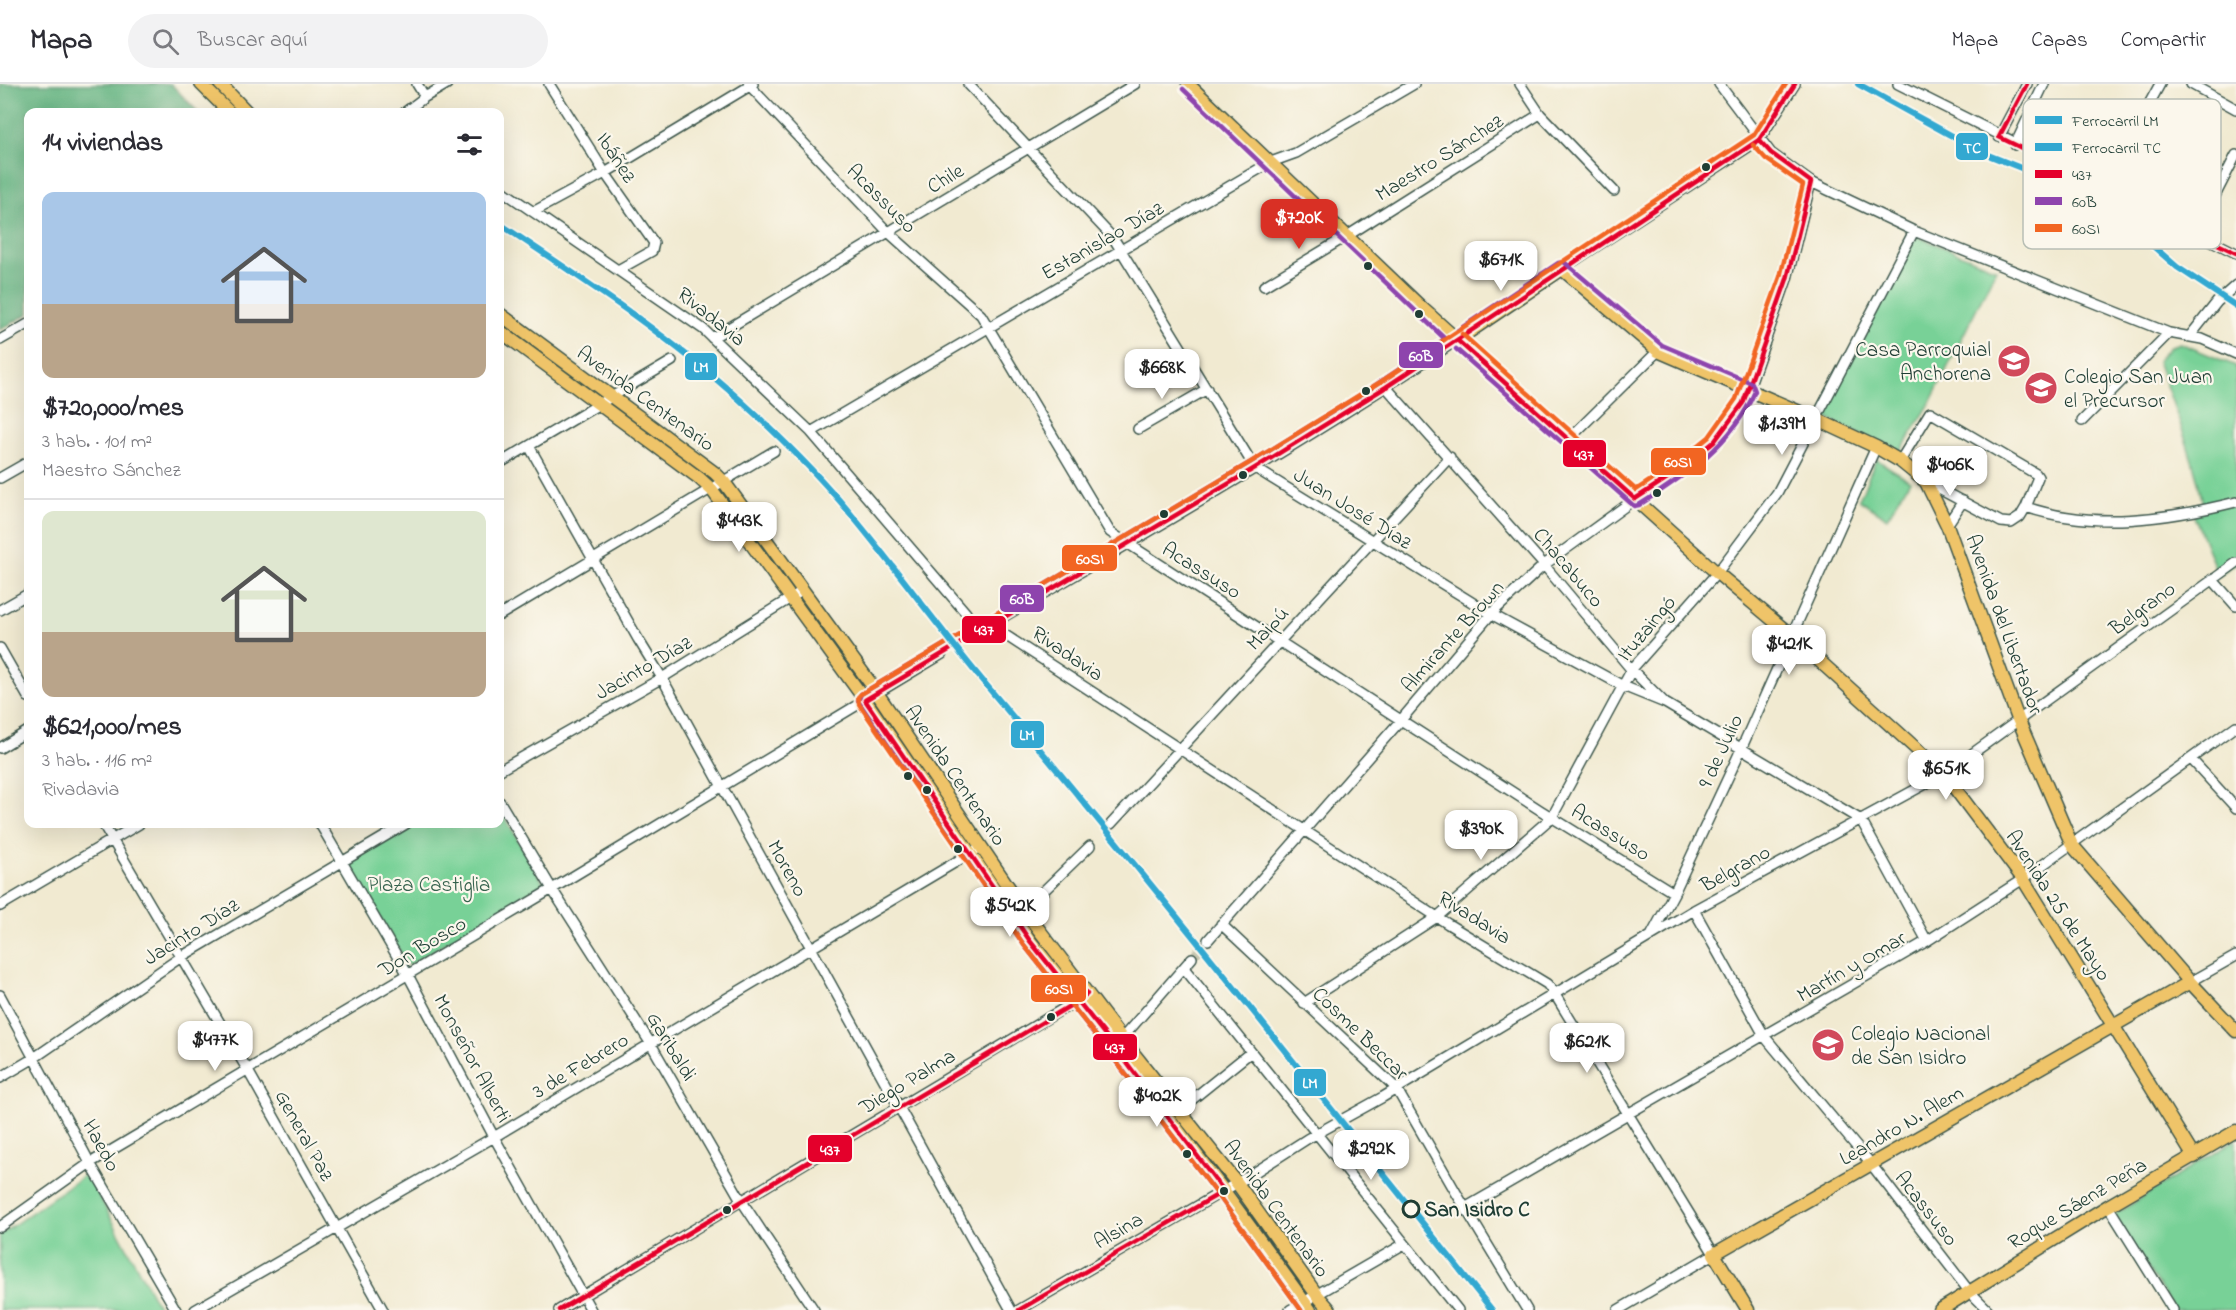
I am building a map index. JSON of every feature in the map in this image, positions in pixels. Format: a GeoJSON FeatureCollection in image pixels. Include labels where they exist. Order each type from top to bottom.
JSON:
{"type":"FeatureCollection","features":[{"type":"Feature","properties":{"kind":"main road"},"geometry":{"type":"LineString","coordinates":[[201,84],[225,108]]}},
{"type":"Feature","properties":{"kind":"main road"},"geometry":{"type":"LineString","coordinates":[[220,84],[243,108]]}},
{"type":"Feature","properties":{"kind":"main road"},"geometry":{"type":"LineString","coordinates":[[1188,84],[1457,340],[1562,268]]}},
{"type":"Feature","properties":{"kind":"main road","name":"Avenida del Libertador"},"geometry":{"type":"LineString","coordinates":[[1562,268],[1658,351],[1876,447],[1900,461],[1926,482],[1947,525],[2018,718],[2072,845],[2190,982],[2236,1030]]}},
{"type":"Feature","properties":{"kind":"main road","name":"Avenida Centenario"},"geometry":{"type":"LineString","coordinates":[[504,317],[716,473],[724,482],[877,693],[1082,998]]}},
{"type":"Feature","properties":{"kind":"main road","name":"Avenida Centenario"},"geometry":{"type":"LineString","coordinates":[[504,334],[699,478],[712,490],[865,700],[1030,941],[1082,998],[1118,1043],[1306,1306]]}},
{"type":"Feature","properties":{"kind":"main road","name":"Avenida 25 de Mayo"},"geometry":{"type":"LineString","coordinates":[[1457,340],[1944,774],[2024,879],[2194,1157]]}},
{"type":"Feature","properties":{"kind":"main road","name":"Leandro N. Alem"},"geometry":{"type":"LineString","coordinates":[[1714,1254],[2190,982]]}},
{"type":"Feature","properties":{"kind":"main road","name":"Avenida Centenario"},"geometry":{"type":"LineString","coordinates":[[1118,1043],[1179,1110],[1237,1183],[1330,1310]]}},
{"type":"Feature","properties":{"kind":"main road","name":"Roque Sáenz Peña"},"geometry":{"type":"LineString","coordinates":[[1940,1310],[2108,1206],[2236,1131]]}},
{"type":"Feature","properties":{"kind":"main road","name":"Rivadavia"},"geometry":{"type":"LineString","coordinates":[[1714,1254],[1748,1310]]}},
{"type":"Feature","properties":{"kind":"street"},"geometry":{"type":"LineString","coordinates":[[417,84],[425,97]]}},
{"type":"Feature","properties":{"kind":"street"},"geometry":{"type":"LineString","coordinates":[[412,108],[447,84]]}},
{"type":"Feature","properties":{"kind":"street","name":"Ibáñez"},"geometry":{"type":"LineString","coordinates":[[549,84],[605,173],[654,243],[652,251],[618,270]]}},
{"type":"Feature","properties":{"kind":"street","name":"Juan José Díaz"},"geometry":{"type":"LineString","coordinates":[[968,84],[1114,239],[1255,468],[1491,614],[1623,686],[1665,703]]}},
{"type":"Feature","properties":{"kind":"street","name":"Chile"},"geometry":{"type":"LineString","coordinates":[[712,338],[1135,84]]}},
{"type":"Feature","properties":{"kind":"street","name":"Estanislao Díaz"},"geometry":{"type":"LineString","coordinates":[[811,432],[1271,162],[1296,153],[1414,84]]}},
{"type":"Feature","properties":{"kind":"street"},"geometry":{"type":"LineString","coordinates":[[1520,84],[1540,114],[1614,191]]}},
{"type":"Feature","properties":{"kind":"street"},"geometry":{"type":"LineString","coordinates":[[1719,84],[1771,153],[1811,182],[1914,231],[2169,333],[2190,336],[2236,354]]}},
{"type":"Feature","properties":{"kind":"street"},"geometry":{"type":"LineString","coordinates":[[1562,268],[1759,140],[1795,84]]}},
{"type":"Feature","properties":{"kind":"street"},"geometry":{"type":"LineString","coordinates":[[1898,84],[2023,149]]}},
{"type":"Feature","properties":{"kind":"street"},"geometry":{"type":"LineString","coordinates":[[1999,136],[2027,84]]}},
{"type":"Feature","properties":{"kind":"street"},"geometry":{"type":"LineString","coordinates":[[2037,99],[2044,84]]}},
{"type":"Feature","properties":{"kind":"street"},"geometry":{"type":"LineString","coordinates":[[2152,99],[2160,84]]}},
{"type":"Feature","properties":{"kind":"street"},"geometry":{"type":"LineString","coordinates":[[2191,84],[2218,99]]}},
{"type":"Feature","properties":{"kind":"street"},"geometry":{"type":"LineString","coordinates":[[533,212],[605,173],[750,85]]}},
{"type":"Feature","properties":{"kind":"street","name":"Acassuso"},"geometry":{"type":"LineString","coordinates":[[750,85],[888,232],[981,315],[1110,532],[1552,817],[1674,892]]}},
{"type":"Feature","properties":{"kind":"street"},"geometry":{"type":"LineString","coordinates":[[2221,101],[2236,109]]}},
{"type":"Feature","properties":{"kind":"street","name":"Maestro Sánchez"},"geometry":{"type":"LineString","coordinates":[[1264,286],[1347,237],[1540,114]]}},
{"type":"Feature","properties":{"kind":"street"},"geometry":{"type":"LineString","coordinates":[[2015,145],[2023,128]]}},
{"type":"Feature","properties":{"kind":"street"},"geometry":{"type":"LineString","coordinates":[[2221,184],[2236,155]]}},
{"type":"Feature","properties":{"kind":"street","name":"Almirante Brown"},"geometry":{"type":"LineString","coordinates":[[1208,940],[1491,614],[1544,565],[1678,471],[1714,442],[1743,402],[1748,390],[1787,279],[1811,182]]}},
{"type":"Feature","properties":{"kind":"street","name":"Rivadavia"},"geometry":{"type":"LineString","coordinates":[[504,192],[703,329],[811,432],[966,613]]}},
{"type":"Feature","properties":{"kind":"street","name":"Ituzaingó"},"geometry":{"type":"LineString","coordinates":[[1304,1004],[1437,917],[1552,817],[1632,669],[1717,573],[1777,493],[1914,231]]}},
{"type":"Feature","properties":{"kind":"street"},"geometry":{"type":"LineString","coordinates":[[2221,246],[2236,253]]}},
{"type":"Feature","properties":{"kind":"street"},"geometry":{"type":"LineString","coordinates":[[2190,336],[2217,302],[2236,285]]}},
{"type":"Feature","properties":{"kind":"street"},"geometry":{"type":"LineString","coordinates":[[0,340],[24,326]]}},
{"type":"Feature","properties":{"kind":"street"},"geometry":{"type":"LineString","coordinates":[[2082,421],[2169,333]]}},
{"type":"Feature","properties":{"kind":"street"},"geometry":{"type":"LineString","coordinates":[[969,638],[1255,468],[1457,340]]}},
{"type":"Feature","properties":{"kind":"street"},"geometry":{"type":"LineString","coordinates":[[1569,439],[1658,351]]}},
{"type":"Feature","properties":{"kind":"street"},"geometry":{"type":"LineString","coordinates":[[504,461],[672,361]]}},
{"type":"Feature","properties":{"kind":"street","name":"Chacabuco"},"geometry":{"type":"LineString","coordinates":[[1386,387],[1450,457],[1632,669],[1665,703],[1861,820]]}},
{"type":"Feature","properties":{"kind":"street"},"geometry":{"type":"LineString","coordinates":[[1138,429],[1207,389]]}},
{"type":"Feature","properties":{"kind":"street"},"geometry":{"type":"LineString","coordinates":[[1900,461],[1930,412],[2034,471],[2038,477],[2026,507],[2020,517],[2011,524],[2001,522],[1926,482]]}},
{"type":"Feature","properties":{"kind":"street","name":"Moreno"},"geometry":{"type":"LineString","coordinates":[[529,446],[723,786],[1011,1310]]}},
{"type":"Feature","properties":{"kind":"street","name":"9 de Julio"},"geometry":{"type":"LineString","coordinates":[[1651,936],[1741,748],[1876,447]]}},
{"type":"Feature","properties":{"kind":"street"},"geometry":{"type":"LineString","coordinates":[[504,613],[774,451]]}},
{"type":"Feature","properties":{"kind":"street","name":"Maipú"},"geometry":{"type":"LineString","coordinates":[[1111,824],[1450,457]]}},
{"type":"Feature","properties":{"kind":"street"},"geometry":{"type":"LineString","coordinates":[[0,478],[24,464]]}},
{"type":"Feature","properties":{"kind":"street"},"geometry":{"type":"LineString","coordinates":[[1947,525],[1963,501]]}},
{"type":"Feature","properties":{"kind":"street"},"geometry":{"type":"LineString","coordinates":[[2026,507],[2046,514],[2112,521],[2193,513],[2236,502]]}},
{"type":"Feature","properties":{"kind":"street","name":"Belgrano"},"geometry":{"type":"LineString","coordinates":[[1237,1183],[1694,910],[1944,774],[2018,718],[2236,563]]}},
{"type":"Feature","properties":{"kind":"street"},"geometry":{"type":"LineString","coordinates":[[2212,579],[2236,606]]}},
{"type":"Feature","properties":{"kind":"street","name":"Jacinto Díaz"},"geometry":{"type":"LineString","coordinates":[[504,768],[662,678],[802,591]]}},
{"type":"Feature","properties":{"kind":"street"},"geometry":{"type":"LineString","coordinates":[[0,610],[24,596]]}},
{"type":"Feature","properties":{"kind":"street","name":"Rivadavia"},"geometry":{"type":"LineString","coordinates":[[1002,633],[1437,917],[1547,984],[1714,1254]]}},
{"type":"Feature","properties":{"kind":"street"},"geometry":{"type":"LineString","coordinates":[[0,648],[24,690]]}},
{"type":"Feature","properties":{"kind":"street","name":"Don Bosco"},"geometry":{"type":"LineString","coordinates":[[0,1227],[90,1163],[552,890],[942,654]]}},
{"type":"Feature","properties":{"kind":"street","name":"Martín y Omar"},"geometry":{"type":"LineString","coordinates":[[1465,1208],[1627,1113],[1765,1037],[1927,941],[2024,879],[2236,726]]}},
{"type":"Feature","properties":{"kind":"street"},"geometry":{"type":"LineString","coordinates":[[0,748],[24,733]]}},
{"type":"Feature","properties":{"kind":"street"},"geometry":{"type":"LineString","coordinates":[[2191,759],[2236,808]]}},
{"type":"Feature","properties":{"kind":"street","name":"Garibaldi"},"geometry":{"type":"LineString","coordinates":[[504,809],[552,890],[651,1044],[741,1200],[814,1310]]}},
{"type":"Feature","properties":{"kind":"street"},"geometry":{"type":"LineString","coordinates":[[1861,820],[1927,941]]}},
{"type":"Feature","properties":{"kind":"street","name":"General Paz"},"geometry":{"type":"LineString","coordinates":[[105,828],[247,1069],[383,1310]]}},
{"type":"Feature","properties":{"kind":"street"},"geometry":{"type":"LineString","coordinates":[[0,906],[133,828]]}},
{"type":"Feature","properties":{"kind":"street","name":"Monseñor Alberti"},"geometry":{"type":"LineString","coordinates":[[322,828],[408,975],[494,1137],[591,1310]]}},
{"type":"Feature","properties":{"kind":"street","name":"Jacinto Díaz"},"geometry":{"type":"LineString","coordinates":[[0,1078],[34,1058],[181,957],[341,860],[399,828]]}},
{"type":"Feature","properties":{"kind":"street"},"geometry":{"type":"LineString","coordinates":[[1024,910],[1090,846]]}},
{"type":"Feature","properties":{"kind":"street","name":"3 de Febrero"},"geometry":{"type":"LineString","coordinates":[[195,1310],[494,1137],[981,847]]}},
{"type":"Feature","properties":{"kind":"street","name":"Acassuso"},"geometry":{"type":"LineString","coordinates":[[1694,910],[1765,1037],[1871,1164],[1970,1291],[1988,1310]]}},
{"type":"Feature","properties":{"kind":"street","name":"Cosme Beccar"},"geometry":{"type":"LineString","coordinates":[[1221,924],[1396,1088],[1527,1310]]}},
{"type":"Feature","properties":{"kind":"street","name":"Leandro N. Alem"},"geometry":{"type":"LineString","coordinates":[[2190,982],[2236,956]]}},
{"type":"Feature","properties":{"kind":"street"},"geometry":{"type":"LineString","coordinates":[[1118,1043],[1192,958]]}},
{"type":"Feature","properties":{"kind":"street"},"geometry":{"type":"LineString","coordinates":[[1184,968],[1458,1310]]}},
{"type":"Feature","properties":{"kind":"street","name":"Haedo"},"geometry":{"type":"LineString","coordinates":[[0,995],[90,1163],[176,1310]]}},
{"type":"Feature","properties":{"kind":"street","name":"Diego Palma"},"geometry":{"type":"LineString","coordinates":[[560,1310],[1082,998]]}},
{"type":"Feature","properties":{"kind":"street"},"geometry":{"type":"LineString","coordinates":[[1179,1110],[1251,1052]]}},
{"type":"Feature","properties":{"kind":"street","name":"Alsina"},"geometry":{"type":"LineString","coordinates":[[1019,1310],[1237,1183]]}},
{"type":"Feature","properties":{"kind":"street"},"geometry":{"type":"LineString","coordinates":[[2108,1206],[2173,1310]]}},
{"type":"Feature","properties":{"kind":"street"},"geometry":{"type":"LineString","coordinates":[[1290,1310],[1306,1306],[1317,1295],[1404,1244]]}},
{"type":"Feature","properties":{"kind":"street","name":"Leandro N. Alem"},"geometry":{"type":"LineString","coordinates":[[1618,1310],[1714,1254]]}},
{"type":"Feature","properties":{"kind":"green space"},"geometry":{"type":"Polygon","coordinates":[[[0,84],[171,84],[194,108],[24,108],[24,316],[0,330],[0,84]]]}},
{"type":"Feature","properties":{"kind":"green space"},"geometry":{"type":"Polygon","coordinates":[[[1916,236],[1996,269],[1928,407],[1899,454],[1822,416],[1916,236]]]}},
{"type":"Feature","properties":{"kind":"green space"},"geometry":{"type":"Polygon","coordinates":[[[2180,343],[2236,366],[2236,563],[2218,575],[2193,513],[2204,510],[2200,491],[2184,435],[2157,361],[2171,346],[2180,343]]]}},
{"type":"Feature","properties":{"kind":"green space"},"geometry":{"type":"Polygon","coordinates":[[[1876,459],[1910,481],[1887,518],[1859,500],[1876,459]]]}},
{"type":"Feature","properties":{"kind":"green space","name":"Plaza Castiglia"},"geometry":{"type":"Polygon","coordinates":[[[504,816],[544,884],[408,966],[347,861],[405,828],[504,828],[504,816]]]}},
{"type":"Feature","properties":{"kind":"green space"},"geometry":{"type":"Polygon","coordinates":[[[2236,1139],[2236,1310],[2174,1310],[2114,1215],[2236,1139]]]}},
{"type":"Feature","properties":{"kind":"green space"},"geometry":{"type":"Polygon","coordinates":[[[83,1176],[89,1177],[160,1310],[0,1310],[0,1235],[83,1176]]]}},
{"type":"Feature","properties":{"kind":"tunnel"},"geometry":{"type":"LineString","coordinates":[[942,654],[969,637]]}},
{"type":"Feature","properties":{"kind":"tunnel"},"geometry":{"type":"LineString","coordinates":[[1192,958],[1208,940]]}},
{"type":"Feature","properties":{"kind":"rail line","name":"TC"},"geometry":{"type":"LineString","coordinates":[[1858,84],[1983,153],[2023,169]]}},
{"type":"Feature","properties":{"kind":"rail line","name":"LM"},"geometry":{"type":"LineString","coordinates":[[504,227],[623,308],[712,375],[791,448],[827,487],[876,544],[964,658],[1175,915],[1492,1310]]}},
{"type":"Feature","properties":{"kind":"rail line","name":"TC"},"geometry":{"type":"LineString","coordinates":[[2156,249],[2177,267],[2236,306]]}},
{"type":"Feature","properties":{"kind":"transit line","name":"60SI"},"geometry":{"type":"LineString","coordinates":[[1301,1310],[1218,1195],[1024,945],[859,704],[858,697],[1382,381],[1754,135],[1786,84]]}},
{"type":"Feature","properties":{"kind":"transit line","name":"437"},"geometry":{"type":"LineString","coordinates":[[1019,1310],[1224,1191],[1114,1046],[1030,941],[865,700],[1255,468],[1386,387],[1759,140],[1795,84]]}},
{"type":"Feature","properties":{"kind":"transit line","name":"437"},"geometry":{"type":"LineString","coordinates":[[2023,149],[1999,137],[2027,84]]}},
{"type":"Feature","properties":{"kind":"transit line","name":"60B"},"geometry":{"type":"LineString","coordinates":[[1183,89],[1445,339],[1368,390],[1251,462],[861,694],[858,701],[1024,945],[1218,1195],[1301,1310]]}},
{"type":"Feature","properties":{"kind":"transit line","name":"437"},"geometry":{"type":"LineString","coordinates":[[1457,340],[1635,499],[1678,471],[1714,442],[1743,403],[1787,279],[1811,182],[1771,153],[1759,140]]}},
{"type":"Feature","properties":{"kind":"transit line","name":"60SI"},"geometry":{"type":"LineString","coordinates":[[1462,334],[1636,490],[1674,465],[1709,437],[1736,399],[1780,277],[1803,185],[1766,159],[1753,145]]}},
{"type":"Feature","properties":{"kind":"transit line","name":"437"},"geometry":{"type":"LineString","coordinates":[[2221,246],[2236,253]]}},
{"type":"Feature","properties":{"kind":"transit line","name":"60B"},"geometry":{"type":"LineString","coordinates":[[1456,349],[1634,506],[1674,482],[1706,457],[1734,427],[1755,391],[1752,383],[1662,345],[1564,262],[1558,263],[1458,330]]}},
{"type":"Feature","properties":{"kind":"transit line","name":"437"},"geometry":{"type":"LineString","coordinates":[[559,1310],[1078,1001],[1087,994],[1078,982]]}},
{"type":"Feature","properties":{"kind":"place","name":"Casa Parroquial Anchorena"},"geometry":{"type":"Point","coordinates":[2014,361]}},
{"type":"Feature","properties":{"kind":"place","name":"Colegio San Juan el Precursor"},"geometry":{"type":"Point","coordinates":[2041,388]}},
{"type":"Feature","properties":{"kind":"place","name":"Colegio Nacional de San Isidro"},"geometry":{"type":"Point","coordinates":[1828,1045]}},
{"type":"Feature","properties":{"kind":"place","name":"San Isidro C"},"geometry":{"type":"Point","coordinates":[1411,1209]}}]}
